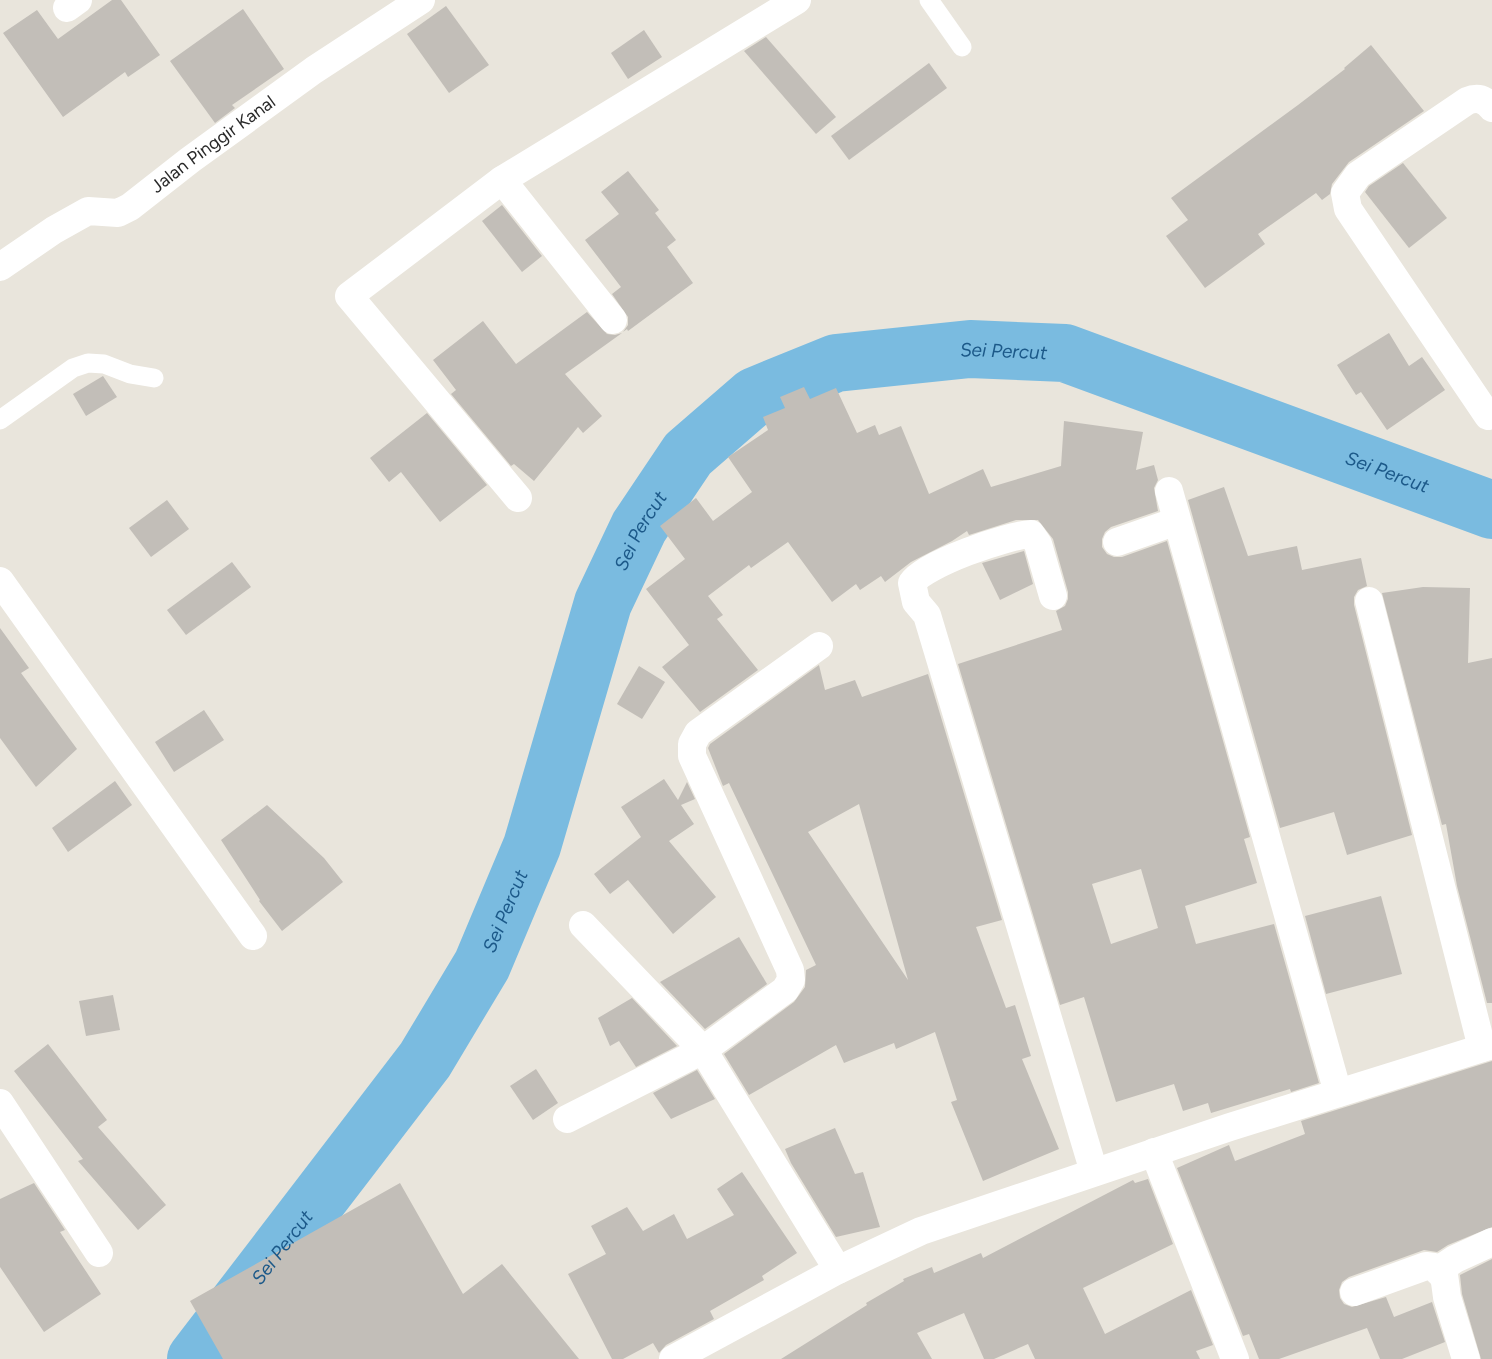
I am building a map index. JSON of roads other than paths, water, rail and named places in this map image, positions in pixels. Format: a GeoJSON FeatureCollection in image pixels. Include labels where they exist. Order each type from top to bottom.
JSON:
{"type":"FeatureCollection","features":[{"type":"Feature","properties":{"kind":"street","name":"Jalan Pinggir Kanal"},"geometry":{"type":"LineString","coordinates":[[0,267],[54,230],[88,211],[118,213],[130,207],[314,70],[421,0]]}},
{"type":"Feature","properties":{"kind":"street"},"geometry":{"type":"LineString","coordinates":[[518,498],[349,296],[502,180],[797,0]]}},
{"type":"Feature","properties":{"kind":"street"},"geometry":{"type":"LineString","coordinates":[[1488,416],[1348,209],[1345,193],[1358,174],[1467,101],[1474,98],[1482,100],[1492,108]]}},
{"type":"Feature","properties":{"kind":"street"},"geometry":{"type":"LineString","coordinates":[[502,180],[613,320]]}},
{"type":"Feature","properties":{"kind":"street"},"geometry":{"type":"LineString","coordinates":[[1168,491],[1338,1092]]}},
{"type":"Feature","properties":{"kind":"street"},"geometry":{"type":"LineString","coordinates":[[1117,542],[1177,522]]}},
{"type":"Feature","properties":{"kind":"street"},"geometry":{"type":"LineString","coordinates":[[1053,596],[1038,544],[1031,534],[971,551],[930,568],[916,576],[912,583],[916,602],[927,615],[1094,1172]]}},
{"type":"Feature","properties":{"kind":"street"},"geometry":{"type":"LineString","coordinates":[[0,581],[253,936]]}},
{"type":"Feature","properties":{"kind":"street"},"geometry":{"type":"LineString","coordinates":[[681,1357],[838,1270],[921,1231],[1338,1092],[1487,1047],[1369,601]]}},
{"type":"Feature","properties":{"kind":"street"},"geometry":{"type":"LineString","coordinates":[[567,1119],[703,1050],[785,990],[791,980],[790,970],[692,756],[692,744],[698,733],[819,646]]}},
{"type":"Feature","properties":{"kind":"street"},"geometry":{"type":"LineString","coordinates":[[583,925],[703,1050],[838,1270]]}},
{"type":"Feature","properties":{"kind":"street"},"geometry":{"type":"LineString","coordinates":[[0,1103],[99,1253]]}},
{"type":"Feature","properties":{"kind":"street"},"geometry":{"type":"LineString","coordinates":[[1154,1152],[1235,1359]]}},
{"type":"Feature","properties":{"kind":"street"},"geometry":{"type":"LineString","coordinates":[[1466,1359],[1447,1297],[1443,1267],[1455,1259],[1492,1242]]}},
{"type":"Feature","properties":{"kind":"street"},"geometry":{"type":"LineString","coordinates":[[1354,1292],[1426,1266],[1434,1268],[1444,1277]]}},
{"type":"Feature","properties":{"kind":"lane"},"geometry":{"type":"LineString","coordinates":[[929,0],[962,47]]}},
{"type":"Feature","properties":{"kind":"lane"},"geometry":{"type":"LineString","coordinates":[[0,420],[73,368],[88,363],[104,364],[130,374],[154,378]]}},
{"type":"Feature","properties":{"kind":"waterway","name":"Sei Percut"},"geometry":{"type":"LineString","coordinates":[[196,1359],[425,1060],[482,965],[532,846],[603,603],[639,527],[688,454],[755,396],[836,363],[970,349],[1065,353],[1492,510]]}}]}
